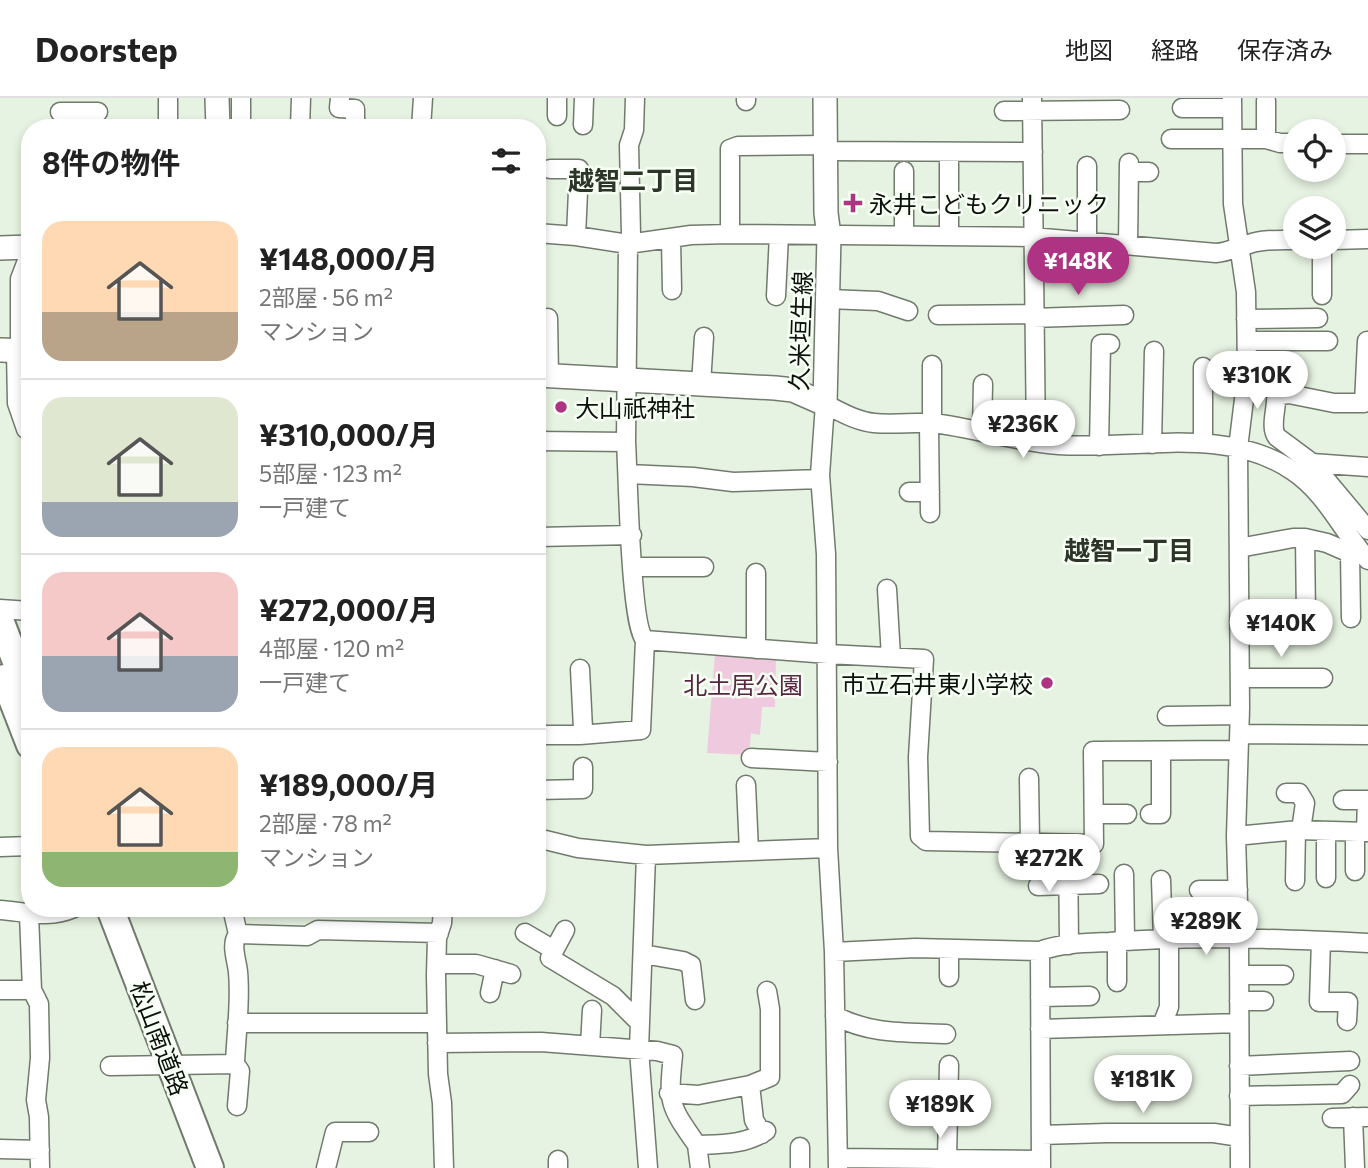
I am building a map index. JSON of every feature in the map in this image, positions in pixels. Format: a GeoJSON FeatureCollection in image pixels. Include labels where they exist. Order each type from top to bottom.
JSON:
{"type":"FeatureCollection","features":[{"type":"Feature","properties":{"kind":"highway"},"geometry":{"type":"LineString","coordinates":[[0,620],[21,675]]}},
{"type":"Feature","properties":{"kind":"highway"},"geometry":{"type":"LineString","coordinates":[[0,668],[21,722]]}},
{"type":"Feature","properties":{"kind":"highway","name":"松山南道路"},"geometry":{"type":"LineString","coordinates":[[97,917],[161,1065],[210,1168]]}},
{"type":"Feature","properties":{"kind":"highway","name":"松山南道路"},"geometry":{"type":"LineString","coordinates":[[113,917],[192,1168]]}},
{"type":"Feature","properties":{"kind":"main road"},"geometry":{"type":"LineString","coordinates":[[217,98],[218,119]]}},
{"type":"Feature","properties":{"kind":"main road","name":"久米垣生線"},"geometry":{"type":"LineString","coordinates":[[546,375],[793,390],[825,404],[829,236],[825,98]]}},
{"type":"Feature","properties":{"kind":"main road"},"geometry":{"type":"LineString","coordinates":[[0,248],[21,247]]}},
{"type":"Feature","properties":{"kind":"street"},"geometry":{"type":"LineString","coordinates":[[168,98],[168,119]]}},
{"type":"Feature","properties":{"kind":"street"},"geometry":{"type":"LineString","coordinates":[[240,98],[241,119]]}},
{"type":"Feature","properties":{"kind":"street"},"geometry":{"type":"LineString","coordinates":[[340,98],[339,108],[355,109],[355,119]]}},
{"type":"Feature","properties":{"kind":"street"},"geometry":{"type":"LineString","coordinates":[[422,119],[423,98]]}},
{"type":"Feature","properties":{"kind":"street"},"geometry":{"type":"LineString","coordinates":[[583,125],[584,98]]}},
{"type":"Feature","properties":{"kind":"street"},"geometry":{"type":"LineString","coordinates":[[635,98],[634,131],[629,145],[631,236],[628,244],[626,442],[637,617],[640,635],[645,640],[924,659],[918,757],[920,836],[926,841],[1094,844],[1093,751],[1161,751],[1239,742],[1368,735]]}},
{"type":"Feature","properties":{"kind":"street"},"geometry":{"type":"LineString","coordinates":[[300,119],[301,101],[319,104]]}},
{"type":"Feature","properties":{"kind":"street"},"geometry":{"type":"LineString","coordinates":[[1266,101],[1266,139]]}},
{"type":"Feature","properties":{"kind":"street"},"geometry":{"type":"LineString","coordinates":[[1182,108],[1232,103],[1233,204],[1246,292],[1247,375],[1238,448],[1240,716],[1236,836],[1240,1168]]}},
{"type":"Feature","properties":{"kind":"street"},"geometry":{"type":"LineString","coordinates":[[1033,104],[1035,442]]}},
{"type":"Feature","properties":{"kind":"street"},"geometry":{"type":"LineString","coordinates":[[1004,111],[1033,104],[1074,104],[1120,110]]}},
{"type":"Feature","properties":{"kind":"street"},"geometry":{"type":"LineString","coordinates":[[60,112],[98,115]]}},
{"type":"Feature","properties":{"kind":"street"},"geometry":{"type":"LineString","coordinates":[[1171,139],[1266,139],[1283,143]]}},
{"type":"Feature","properties":{"kind":"street"},"geometry":{"type":"LineString","coordinates":[[1346,144],[1368,144]]}},
{"type":"Feature","properties":{"kind":"street"},"geometry":{"type":"LineString","coordinates":[[730,234],[730,149],[738,146],[1033,152]]}},
{"type":"Feature","properties":{"kind":"street"},"geometry":{"type":"LineString","coordinates":[[949,152],[949,235]]}},
{"type":"Feature","properties":{"kind":"street"},"geometry":{"type":"LineString","coordinates":[[1087,166],[1087,242]]}},
{"type":"Feature","properties":{"kind":"street"},"geometry":{"type":"LineString","coordinates":[[1128,245],[1129,167],[1149,172]]}},
{"type":"Feature","properties":{"kind":"street"},"geometry":{"type":"LineString","coordinates":[[550,169],[579,169],[576,236]]}},
{"type":"Feature","properties":{"kind":"street"},"geometry":{"type":"LineString","coordinates":[[904,171],[904,234]]}},
{"type":"Feature","properties":{"kind":"street"},"geometry":{"type":"LineString","coordinates":[[546,234],[628,244],[639,240],[730,234],[1032,237],[1216,253],[1229,253],[1263,241],[1283,240]]}},
{"type":"Feature","properties":{"kind":"street"},"geometry":{"type":"LineString","coordinates":[[776,296],[779,236]]}},
{"type":"Feature","properties":{"kind":"street"},"geometry":{"type":"LineString","coordinates":[[671,239],[673,290]]}},
{"type":"Feature","properties":{"kind":"street"},"geometry":{"type":"LineString","coordinates":[[1346,240],[1368,239]]}},
{"type":"Feature","properties":{"kind":"street"},"geometry":{"type":"LineString","coordinates":[[1318,259],[1314,274],[1322,295]]}},
{"type":"Feature","properties":{"kind":"street"},"geometry":{"type":"LineString","coordinates":[[828,299],[878,301],[908,311]]}},
{"type":"Feature","properties":{"kind":"street"},"geometry":{"type":"LineString","coordinates":[[945,310],[1034,316],[1125,315]]}},
{"type":"Feature","properties":{"kind":"street"},"geometry":{"type":"LineString","coordinates":[[21,311],[16,351],[17,403],[21,415]]}},
{"type":"Feature","properties":{"kind":"street"},"geometry":{"type":"LineString","coordinates":[[546,346],[549,318]]}},
{"type":"Feature","properties":{"kind":"street"},"geometry":{"type":"LineString","coordinates":[[1246,319],[1318,318]]}},
{"type":"Feature","properties":{"kind":"street"},"geometry":{"type":"LineString","coordinates":[[701,384],[704,337]]}},
{"type":"Feature","properties":{"kind":"street"},"geometry":{"type":"LineString","coordinates":[[1247,341],[1328,341]]}},
{"type":"Feature","properties":{"kind":"street"},"geometry":{"type":"LineString","coordinates":[[1351,618],[1358,554],[1306,470],[1273,432],[1276,400],[1280,396],[1289,394],[1334,403],[1364,403],[1364,341]]}},
{"type":"Feature","properties":{"kind":"street"},"geometry":{"type":"LineString","coordinates":[[1099,446],[1101,344],[1110,344]]}},
{"type":"Feature","properties":{"kind":"street"},"geometry":{"type":"LineString","coordinates":[[1152,444],[1158,374],[1154,351]]}},
{"type":"Feature","properties":{"kind":"street"},"geometry":{"type":"LineString","coordinates":[[930,513],[932,365]]}},
{"type":"Feature","properties":{"kind":"street"},"geometry":{"type":"LineString","coordinates":[[1203,367],[1203,443]]}},
{"type":"Feature","properties":{"kind":"street"},"geometry":{"type":"LineString","coordinates":[[982,432],[984,384]]}},
{"type":"Feature","properties":{"kind":"street"},"geometry":{"type":"LineString","coordinates":[[1240,1137],[1214,1133],[1116,1141],[1041,1153],[838,1163],[834,951],[828,848],[826,554],[820,479],[825,404],[851,417],[874,423],[931,423],[1035,442],[1099,446],[1203,443],[1238,448],[1319,474],[1368,530]]}},
{"type":"Feature","properties":{"kind":"street"},"geometry":{"type":"LineString","coordinates":[[546,441],[626,442]]}},
{"type":"Feature","properties":{"kind":"street"},"geometry":{"type":"LineString","coordinates":[[1306,470],[1368,467]]}},
{"type":"Feature","properties":{"kind":"street"},"geometry":{"type":"LineString","coordinates":[[628,474],[733,482],[820,479]]}},
{"type":"Feature","properties":{"kind":"street"},"geometry":{"type":"LineString","coordinates":[[909,492],[930,492]]}},
{"type":"Feature","properties":{"kind":"street"},"geometry":{"type":"LineString","coordinates":[[546,537],[632,535]]}},
{"type":"Feature","properties":{"kind":"street"},"geometry":{"type":"LineString","coordinates":[[1239,548],[1305,538],[1358,554]]}},
{"type":"Feature","properties":{"kind":"street"},"geometry":{"type":"LineString","coordinates":[[1239,621],[1306,618],[1305,538]]}},
{"type":"Feature","properties":{"kind":"street"},"geometry":{"type":"LineString","coordinates":[[634,567],[704,567]]}},
{"type":"Feature","properties":{"kind":"street"},"geometry":{"type":"LineString","coordinates":[[756,573],[756,649]]}},
{"type":"Feature","properties":{"kind":"street"},"geometry":{"type":"LineString","coordinates":[[887,589],[891,657]]}},
{"type":"Feature","properties":{"kind":"street"},"geometry":{"type":"LineString","coordinates":[[0,609],[21,610]]}},
{"type":"Feature","properties":{"kind":"street"},"geometry":{"type":"LineString","coordinates":[[546,735],[641,730],[645,640]]}},
{"type":"Feature","properties":{"kind":"street"},"geometry":{"type":"LineString","coordinates":[[580,668],[583,729],[580,735]]}},
{"type":"Feature","properties":{"kind":"street"},"geometry":{"type":"LineString","coordinates":[[1240,678],[1323,678]]}},
{"type":"Feature","properties":{"kind":"street"},"geometry":{"type":"LineString","coordinates":[[1167,716],[1240,716]]}},
{"type":"Feature","properties":{"kind":"street"},"geometry":{"type":"LineString","coordinates":[[1150,814],[1161,814],[1161,751]]}},
{"type":"Feature","properties":{"kind":"street"},"geometry":{"type":"LineString","coordinates":[[751,758],[828,762]]}},
{"type":"Feature","properties":{"kind":"street"},"geometry":{"type":"LineString","coordinates":[[546,790],[583,789],[583,767]]}},
{"type":"Feature","properties":{"kind":"street"},"geometry":{"type":"LineString","coordinates":[[1029,778],[1030,842]]}},
{"type":"Feature","properties":{"kind":"street"},"geometry":{"type":"LineString","coordinates":[[746,785],[749,851]]}},
{"type":"Feature","properties":{"kind":"street"},"geometry":{"type":"LineString","coordinates":[[1286,793],[1299,793],[1313,803],[1298,830],[1295,881]]}},
{"type":"Feature","properties":{"kind":"street"},"geometry":{"type":"LineString","coordinates":[[1326,831],[1320,878],[1351,875],[1363,832],[1367,800],[1343,800]]}},
{"type":"Feature","properties":{"kind":"street"},"geometry":{"type":"LineString","coordinates":[[1094,814],[1127,814]]}},
{"type":"Feature","properties":{"kind":"street"},"geometry":{"type":"LineString","coordinates":[[1236,836],[1298,830],[1363,832]]}},
{"type":"Feature","properties":{"kind":"street"},"geometry":{"type":"LineString","coordinates":[[546,840],[578,848],[646,855],[828,848]]}},
{"type":"Feature","properties":{"kind":"street"},"geometry":{"type":"LineString","coordinates":[[1068,844],[1069,945]]}},
{"type":"Feature","properties":{"kind":"street"},"geometry":{"type":"LineString","coordinates":[[0,847],[21,846]]}},
{"type":"Feature","properties":{"kind":"street"},"geometry":{"type":"LineString","coordinates":[[646,855],[639,1051],[648,1168]]}},
{"type":"Feature","properties":{"kind":"street"},"geometry":{"type":"LineString","coordinates":[[1038,886],[1068,885],[1118,877],[1121,941],[1117,982]]}},
{"type":"Feature","properties":{"kind":"street"},"geometry":{"type":"LineString","coordinates":[[1161,880],[1169,1007],[1162,1025]]}},
{"type":"Feature","properties":{"kind":"street"},"geometry":{"type":"LineString","coordinates":[[1199,890],[1238,890]]}},
{"type":"Feature","properties":{"kind":"street"},"geometry":{"type":"LineString","coordinates":[[0,910],[21,913]]}},
{"type":"Feature","properties":{"kind":"street"},"geometry":{"type":"LineString","coordinates":[[8,1156],[40,1159],[36,1100],[40,1058],[39,1004],[32,990],[29,917]]}},
{"type":"Feature","properties":{"kind":"street"},"geometry":{"type":"LineString","coordinates":[[234,917],[238,934],[235,939],[238,972],[235,1064],[240,1071],[237,1106]]}},
{"type":"Feature","properties":{"kind":"street"},"geometry":{"type":"LineString","coordinates":[[442,917],[437,964],[437,1043],[444,1168]]}},
{"type":"Feature","properties":{"kind":"street"},"geometry":{"type":"LineString","coordinates":[[238,934],[307,936],[318,930],[439,933]]}},
{"type":"Feature","properties":{"kind":"street"},"geometry":{"type":"LineString","coordinates":[[565,930],[550,958],[591,975],[639,1022]]}},
{"type":"Feature","properties":{"kind":"street"},"geometry":{"type":"LineString","coordinates":[[525,933],[554,950]]}},
{"type":"Feature","properties":{"kind":"street"},"geometry":{"type":"LineString","coordinates":[[834,951],[915,947],[1040,951],[1052,946],[1121,941],[1239,937],[1368,943]]}},
{"type":"Feature","properties":{"kind":"street"},"geometry":{"type":"LineString","coordinates":[[1321,941],[1319,1002],[1348,1002],[1347,1021]]}},
{"type":"Feature","properties":{"kind":"street"},"geometry":{"type":"LineString","coordinates":[[949,948],[949,977]]}},
{"type":"Feature","properties":{"kind":"street"},"geometry":{"type":"LineString","coordinates":[[1040,951],[1041,1153]]}},
{"type":"Feature","properties":{"kind":"street"},"geometry":{"type":"LineString","coordinates":[[643,954],[683,961],[691,965],[695,1000]]}},
{"type":"Feature","properties":{"kind":"street"},"geometry":{"type":"LineString","coordinates":[[437,964],[476,964],[503,972],[490,993]]}},
{"type":"Feature","properties":{"kind":"street"},"geometry":{"type":"LineString","coordinates":[[1239,975],[1284,975]]}},
{"type":"Feature","properties":{"kind":"street"},"geometry":{"type":"LineString","coordinates":[[0,990],[32,990]]}},
{"type":"Feature","properties":{"kind":"street"},"geometry":{"type":"LineString","coordinates":[[669,1093],[698,1095],[764,1081],[771,1073],[767,991]]}},
{"type":"Feature","properties":{"kind":"street"},"geometry":{"type":"LineString","coordinates":[[1040,997],[1090,996]]}},
{"type":"Feature","properties":{"kind":"street"},"geometry":{"type":"LineString","coordinates":[[1239,1001],[1265,1001]]}},
{"type":"Feature","properties":{"kind":"street"},"geometry":{"type":"LineString","coordinates":[[590,1046],[592,1010]]}},
{"type":"Feature","properties":{"kind":"street"},"geometry":{"type":"LineString","coordinates":[[835,1017],[856,1027],[871,1030],[946,1034]]}},
{"type":"Feature","properties":{"kind":"street"},"geometry":{"type":"LineString","coordinates":[[237,1023],[437,1023]]}},
{"type":"Feature","properties":{"kind":"street"},"geometry":{"type":"LineString","coordinates":[[1040,1029],[1239,1023]]}},
{"type":"Feature","properties":{"kind":"street"},"geometry":{"type":"LineString","coordinates":[[437,1043],[541,1042],[657,1051],[673,1055],[669,1093],[674,1111],[697,1145],[700,1168]]}},
{"type":"Feature","properties":{"kind":"street"},"geometry":{"type":"LineString","coordinates":[[1239,1066],[1350,1061]]}},
{"type":"Feature","properties":{"kind":"street"},"geometry":{"type":"LineString","coordinates":[[110,1066],[235,1064]]}},
{"type":"Feature","properties":{"kind":"street"},"geometry":{"type":"LineString","coordinates":[[947,1159],[948,1065]]}},
{"type":"Feature","properties":{"kind":"street"},"geometry":{"type":"LineString","coordinates":[[697,1145],[742,1142],[764,1132],[754,1120],[750,1085]]}},
{"type":"Feature","properties":{"kind":"street"},"geometry":{"type":"LineString","coordinates":[[1239,1096],[1342,1094],[1350,1085]]}},
{"type":"Feature","properties":{"kind":"street"},"geometry":{"type":"LineString","coordinates":[[1332,1118],[1360,1117],[1355,1168]]}},
{"type":"Feature","properties":{"kind":"street"},"geometry":{"type":"LineString","coordinates":[[326,1168],[335,1132],[369,1132]]}},
{"type":"Feature","properties":{"kind":"street"},"geometry":{"type":"LineString","coordinates":[[800,1147],[800,1168]]}},
{"type":"Feature","properties":{"kind":"green space","name":"北土居公園"},"geometry":{"type":"Polygon","coordinates":[[[715,653],[776,656],[775,707],[762,707],[760,735],[751,733],[749,755],[707,753],[715,653]]]}},
{"type":"Feature","properties":{"kind":"place","name":"永井こどもクリニック"},"geometry":{"type":"Point","coordinates":[853,203]}},
{"type":"Feature","properties":{"kind":"place","name":"大山祇神社"},"geometry":{"type":"Point","coordinates":[561,407]}},
{"type":"Feature","properties":{"kind":"place","name":"市立石井東小学校"},"geometry":{"type":"Point","coordinates":[1047,683]}},
{"type":"Feature","properties":{"kind":"district","name":"越智二丁目"},"geometry":{"type":"Point","coordinates":[633,179]}},
{"type":"Feature","properties":{"kind":"district","name":"越智一丁目"},"geometry":{"type":"Point","coordinates":[1129,549]}}]}
